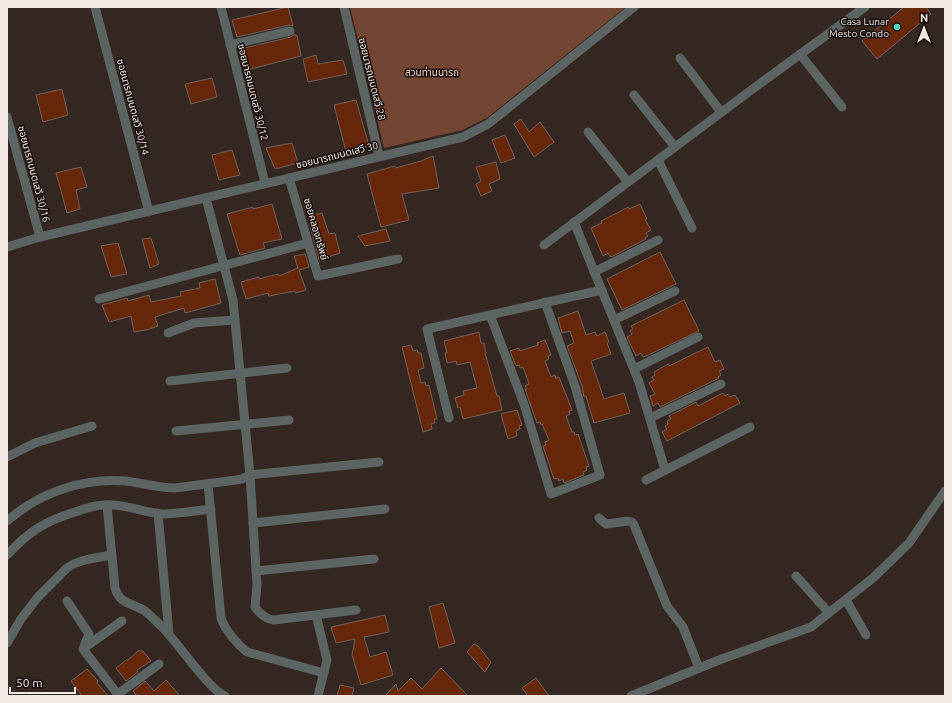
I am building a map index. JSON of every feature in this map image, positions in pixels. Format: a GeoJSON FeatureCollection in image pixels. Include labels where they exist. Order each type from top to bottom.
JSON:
{"type":"FeatureCollection","features":[{"type":"Feature","properties":{"kind":"street","name":"ซอยนารถมนตเสวี 30/14"},"geometry":{"type":"LineString","coordinates":[[95,7],[149,212]]}},
{"type":"Feature","properties":{"kind":"street","name":"ซอยนารถมนตเสวี 30/12"},"geometry":{"type":"LineString","coordinates":[[221,7],[265,183]]}},
{"type":"Feature","properties":{"kind":"street","name":"ซอยนารถมนตเสวี 28"},"geometry":{"type":"LineString","coordinates":[[344,7],[379,156]]}},
{"type":"Feature","properties":{"kind":"street","name":"ซอยนารถมนตเสวี 30"},"geometry":{"type":"LineString","coordinates":[[7,247],[40,237],[462,137],[488,124],[634,7]]}},
{"type":"Feature","properties":{"kind":"street"},"geometry":{"type":"LineString","coordinates":[[544,245],[721,112],[865,7]]}},
{"type":"Feature","properties":{"kind":"street"},"geometry":{"type":"LineString","coordinates":[[230,45],[290,31]]}},
{"type":"Feature","properties":{"kind":"street"},"geometry":{"type":"LineString","coordinates":[[800,54],[842,107]]}},
{"type":"Feature","properties":{"kind":"street"},"geometry":{"type":"LineString","coordinates":[[680,58],[721,112]]}},
{"type":"Feature","properties":{"kind":"street"},"geometry":{"type":"LineString","coordinates":[[634,95],[676,146]]}},
{"type":"Feature","properties":{"kind":"street","name":"ซอยนารถมนตเสวี 30/16"},"geometry":{"type":"LineString","coordinates":[[7,117],[40,237]]}},
{"type":"Feature","properties":{"kind":"street"},"geometry":{"type":"LineString","coordinates":[[588,132],[628,182]]}},
{"type":"Feature","properties":{"kind":"street"},"geometry":{"type":"LineString","coordinates":[[658,160],[692,228]]}},
{"type":"Feature","properties":{"kind":"street","name":"ซอยคลองทรัพย์"},"geometry":{"type":"LineString","coordinates":[[290,178],[318,276],[398,259]]}},
{"type":"Feature","properties":{"kind":"street"},"geometry":{"type":"LineString","coordinates":[[206,198],[233,300],[250,475],[256,571],[255,607],[263,616],[274,620],[356,610]]}},
{"type":"Feature","properties":{"kind":"street"},"geometry":{"type":"LineString","coordinates":[[574,222],[639,382],[665,470]]}},
{"type":"Feature","properties":{"kind":"street"},"geometry":{"type":"LineString","coordinates":[[594,272],[658,240]]}},
{"type":"Feature","properties":{"kind":"street"},"geometry":{"type":"LineString","coordinates":[[99,299],[308,243]]}},
{"type":"Feature","properties":{"kind":"street"},"geometry":{"type":"LineString","coordinates":[[449,418],[426,328],[602,290]]}},
{"type":"Feature","properties":{"kind":"street"},"geometry":{"type":"LineString","coordinates":[[614,320],[675,291]]}},
{"type":"Feature","properties":{"kind":"street"},"geometry":{"type":"LineString","coordinates":[[490,315],[524,404],[551,494],[600,475],[575,386],[545,302]]}},
{"type":"Feature","properties":{"kind":"street"},"geometry":{"type":"LineString","coordinates":[[168,333],[194,324],[235,320]]}},
{"type":"Feature","properties":{"kind":"street"},"geometry":{"type":"LineString","coordinates":[[634,369],[698,337]]}},
{"type":"Feature","properties":{"kind":"street"},"geometry":{"type":"LineString","coordinates":[[170,381],[287,368]]}},
{"type":"Feature","properties":{"kind":"street"},"geometry":{"type":"LineString","coordinates":[[650,418],[721,384]]}},
{"type":"Feature","properties":{"kind":"street"},"geometry":{"type":"LineString","coordinates":[[176,431],[289,420]]}},
{"type":"Feature","properties":{"kind":"street"},"geometry":{"type":"LineString","coordinates":[[7,457],[35,443],[92,426]]}},
{"type":"Feature","properties":{"kind":"street"},"geometry":{"type":"LineString","coordinates":[[646,480],[750,427]]}},
{"type":"Feature","properties":{"kind":"street"},"geometry":{"type":"LineString","coordinates":[[7,520],[23,508],[49,494],[78,484],[114,480],[168,488],[242,479],[250,475],[379,462]]}},
{"type":"Feature","properties":{"kind":"street"},"geometry":{"type":"LineString","coordinates":[[208,484],[221,618],[223,623],[242,648],[247,652],[324,673]]}},
{"type":"Feature","properties":{"kind":"street"},"geometry":{"type":"LineString","coordinates":[[632,696],[699,668],[811,627],[873,578],[909,543],[945,491]]}},
{"type":"Feature","properties":{"kind":"street"},"geometry":{"type":"LineString","coordinates":[[7,555],[46,522],[84,509],[115,504],[158,513],[211,509]]}},
{"type":"Feature","properties":{"kind":"street"},"geometry":{"type":"LineString","coordinates":[[107,505],[115,588],[117,595],[123,602],[145,612],[169,634],[210,685],[216,691],[225,696]]}},
{"type":"Feature","properties":{"kind":"street"},"geometry":{"type":"LineString","coordinates":[[253,523],[385,509]]}},
{"type":"Feature","properties":{"kind":"street"},"geometry":{"type":"LineString","coordinates":[[158,513],[169,634]]}},
{"type":"Feature","properties":{"kind":"street"},"geometry":{"type":"LineString","coordinates":[[599,518],[606,524],[628,521],[632,522],[667,606],[683,627],[699,668]]}},
{"type":"Feature","properties":{"kind":"street"},"geometry":{"type":"LineString","coordinates":[[7,643],[21,619],[38,596],[67,568],[84,560],[112,555]]}},
{"type":"Feature","properties":{"kind":"street"},"geometry":{"type":"LineString","coordinates":[[256,571],[374,559]]}},
{"type":"Feature","properties":{"kind":"street"},"geometry":{"type":"LineString","coordinates":[[796,576],[829,614]]}},
{"type":"Feature","properties":{"kind":"street"},"geometry":{"type":"LineString","coordinates":[[846,600],[866,636]]}},
{"type":"Feature","properties":{"kind":"street"},"geometry":{"type":"LineString","coordinates":[[67,601],[89,634],[83,649]]}},
{"type":"Feature","properties":{"kind":"street"},"geometry":{"type":"LineString","coordinates":[[316,615],[327,660],[318,696]]}},
{"type":"Feature","properties":{"kind":"street"},"geometry":{"type":"LineString","coordinates":[[83,649],[122,621]]}},
{"type":"Feature","properties":{"kind":"street"},"geometry":{"type":"LineString","coordinates":[[83,649],[118,695],[159,664]]}},
{"type":"Feature","properties":{"kind":"green space","name":"สวนท่านนารถ"},"geometry":{"type":"Polygon","coordinates":[[[350,7],[626,7],[488,117],[463,130],[384,148],[350,7]]]}},
{"type":"Feature","properties":{"kind":"building"},"geometry":{"type":"Polygon","coordinates":[[[288,7],[293,26],[289,25],[237,37],[232,20],[288,7]]]}},
{"type":"Feature","properties":{"kind":"building","name":"Casa Lunar Mesto Condo"},"geometry":{"type":"Polygon","coordinates":[[[904,7],[926,7],[931,14],[877,59],[862,41],[904,7]]]}},
{"type":"Feature","properties":{"kind":"building"},"geometry":{"type":"Polygon","coordinates":[[[295,34],[295,36],[297,35],[301,56],[247,70],[240,49],[291,37],[295,34]]]}},
{"type":"Feature","properties":{"kind":"building"},"geometry":{"type":"Polygon","coordinates":[[[316,55],[318,64],[343,60],[347,74],[308,82],[303,59],[316,55]]]}},
{"type":"Feature","properties":{"kind":"building"},"geometry":{"type":"Polygon","coordinates":[[[212,78],[217,97],[191,104],[185,84],[212,78]]]}},
{"type":"Feature","properties":{"kind":"building"},"geometry":{"type":"Polygon","coordinates":[[[62,89],[68,115],[43,122],[36,95],[62,89]]]}},
{"type":"Feature","properties":{"kind":"building"},"geometry":{"type":"Polygon","coordinates":[[[356,100],[369,146],[346,152],[334,105],[356,100]]]}},
{"type":"Feature","properties":{"kind":"building"},"geometry":{"type":"Polygon","coordinates":[[[521,119],[529,132],[540,122],[554,142],[534,157],[514,124],[521,119]]]}},
{"type":"Feature","properties":{"kind":"building"},"geometry":{"type":"Polygon","coordinates":[[[505,135],[515,158],[501,163],[492,140],[505,135]]]}},
{"type":"Feature","properties":{"kind":"building"},"geometry":{"type":"Polygon","coordinates":[[[292,143],[298,163],[275,169],[266,148],[292,143]]]}},
{"type":"Feature","properties":{"kind":"building"},"geometry":{"type":"Polygon","coordinates":[[[232,150],[240,175],[219,180],[212,155],[232,150]]]}},
{"type":"Feature","properties":{"kind":"building"},"geometry":{"type":"Polygon","coordinates":[[[433,156],[439,188],[402,194],[409,220],[381,227],[367,174],[395,166],[396,168],[433,156]]]}},
{"type":"Feature","properties":{"kind":"building"},"geometry":{"type":"Polygon","coordinates":[[[496,162],[500,179],[489,184],[492,191],[481,196],[476,184],[481,181],[476,167],[496,162]]]}},
{"type":"Feature","properties":{"kind":"building"},"geometry":{"type":"Polygon","coordinates":[[[81,167],[87,187],[76,190],[80,209],[67,213],[56,173],[81,167]]]}},
{"type":"Feature","properties":{"kind":"building"},"geometry":{"type":"Polygon","coordinates":[[[272,204],[282,239],[263,243],[265,248],[240,255],[227,214],[272,204]]]}},
{"type":"Feature","properties":{"kind":"building"},"geometry":{"type":"Polygon","coordinates":[[[640,204],[647,219],[645,220],[651,230],[646,233],[648,236],[645,238],[646,239],[613,256],[610,257],[608,253],[603,256],[591,228],[628,207],[629,209],[640,204]]]}},
{"type":"Feature","properties":{"kind":"building"},"geometry":{"type":"Polygon","coordinates":[[[322,213],[329,234],[335,233],[340,253],[319,260],[308,217],[322,213]]]}},
{"type":"Feature","properties":{"kind":"building"},"geometry":{"type":"Polygon","coordinates":[[[386,229],[390,241],[365,246],[358,236],[386,229]]]}},
{"type":"Feature","properties":{"kind":"building"},"geometry":{"type":"Polygon","coordinates":[[[151,238],[159,264],[150,268],[142,239],[151,238]]]}},
{"type":"Feature","properties":{"kind":"building"},"geometry":{"type":"Polygon","coordinates":[[[118,243],[127,274],[111,277],[101,246],[118,243]]]}},
{"type":"Feature","properties":{"kind":"building"},"geometry":{"type":"Polygon","coordinates":[[[660,252],[676,284],[622,310],[607,279],[660,252]]]}},
{"type":"Feature","properties":{"kind":"building"},"geometry":{"type":"Polygon","coordinates":[[[305,254],[309,267],[299,270],[306,290],[295,293],[295,291],[269,296],[268,293],[246,299],[241,282],[278,274],[279,276],[298,268],[294,256],[305,254]]]}},
{"type":"Feature","properties":{"kind":"building"},"geometry":{"type":"Polygon","coordinates":[[[215,279],[221,303],[185,313],[184,308],[155,317],[158,326],[146,330],[134,332],[131,316],[109,322],[102,305],[127,298],[128,301],[149,295],[151,302],[181,296],[180,292],[200,288],[199,283],[215,279]]]}},
{"type":"Feature","properties":{"kind":"building"},"geometry":{"type":"Polygon","coordinates":[[[684,300],[699,331],[646,356],[643,357],[641,353],[636,356],[627,337],[632,334],[630,331],[633,329],[631,326],[684,300]]]}},
{"type":"Feature","properties":{"kind":"building"},"geometry":{"type":"Polygon","coordinates":[[[578,311],[586,335],[595,332],[597,336],[605,332],[609,342],[607,343],[611,354],[591,361],[604,399],[624,393],[630,413],[594,423],[586,396],[584,397],[582,386],[567,346],[574,343],[570,331],[562,333],[558,318],[578,311]]]}},
{"type":"Feature","properties":{"kind":"building"},"geometry":{"type":"Polygon","coordinates":[[[479,332],[481,343],[484,343],[485,353],[502,410],[463,419],[460,407],[458,408],[455,398],[464,395],[463,391],[477,388],[470,362],[457,365],[456,361],[447,363],[445,353],[447,353],[444,341],[479,332]]]}},
{"type":"Feature","properties":{"kind":"building"},"geometry":{"type":"Polygon","coordinates":[[[545,340],[551,355],[548,356],[549,359],[545,361],[551,377],[555,375],[556,379],[559,377],[572,410],[569,411],[570,414],[566,416],[572,432],[574,432],[575,435],[578,434],[589,466],[586,467],[587,470],[583,472],[584,475],[564,483],[563,479],[559,481],[558,478],[554,479],[543,446],[546,445],[545,442],[549,440],[542,424],[541,425],[540,422],[537,423],[525,389],[527,389],[525,386],[529,384],[523,367],[520,368],[519,365],[516,366],[510,351],[519,348],[520,351],[538,345],[537,343],[545,340]]]}},
{"type":"Feature","properties":{"kind":"building"},"geometry":{"type":"Polygon","coordinates":[[[411,345],[413,351],[417,350],[418,353],[421,353],[424,368],[418,370],[421,383],[425,382],[426,386],[429,385],[437,419],[434,419],[435,423],[431,424],[432,429],[423,432],[402,347],[411,345]]]}},
{"type":"Feature","properties":{"kind":"building"},"geometry":{"type":"Polygon","coordinates":[[[708,347],[715,362],[720,360],[724,369],[719,371],[721,375],[718,377],[719,378],[660,407],[658,403],[653,406],[650,396],[655,394],[649,383],[654,380],[652,377],[655,375],[654,372],[668,364],[669,366],[708,347]]]}},
{"type":"Feature","properties":{"kind":"building"},"geometry":{"type":"Polygon","coordinates":[[[723,393],[725,396],[728,394],[730,397],[735,395],[740,403],[667,441],[662,432],[667,429],[665,426],[668,424],[667,421],[671,419],[669,416],[696,402],[698,406],[723,393]]]}},
{"type":"Feature","properties":{"kind":"building"},"geometry":{"type":"Polygon","coordinates":[[[517,410],[522,425],[519,426],[520,429],[516,431],[517,436],[508,439],[501,414],[517,410]]]}},
{"type":"Feature","properties":{"kind":"building"},"geometry":{"type":"Polygon","coordinates":[[[443,603],[455,643],[439,648],[429,607],[443,603]]]}},
{"type":"Feature","properties":{"kind":"building"},"geometry":{"type":"Polygon","coordinates":[[[385,615],[389,632],[364,637],[370,657],[386,652],[393,675],[361,685],[352,655],[355,639],[336,643],[331,627],[385,615]]]}},
{"type":"Feature","properties":{"kind":"building"},"geometry":{"type":"Polygon","coordinates":[[[474,644],[478,646],[491,662],[485,672],[467,652],[474,644]]]}},
{"type":"Feature","properties":{"kind":"building"},"geometry":{"type":"Polygon","coordinates":[[[138,651],[143,651],[151,661],[137,670],[138,672],[126,681],[116,668],[138,651]]]}},
{"type":"Feature","properties":{"kind":"building"},"geometry":{"type":"Polygon","coordinates":[[[441,668],[468,696],[385,696],[396,684],[398,691],[411,678],[422,689],[441,668]]]}},
{"type":"Feature","properties":{"kind":"building"},"geometry":{"type":"Polygon","coordinates":[[[87,669],[98,681],[97,683],[108,696],[82,696],[71,681],[87,669]]]}},
{"type":"Feature","properties":{"kind":"building"},"geometry":{"type":"Polygon","coordinates":[[[536,678],[549,696],[528,696],[522,688],[536,678]]]}},
{"type":"Feature","properties":{"kind":"building"},"geometry":{"type":"Polygon","coordinates":[[[166,680],[180,696],[137,696],[133,691],[145,681],[154,691],[166,680]]]}},
{"type":"Feature","properties":{"kind":"building"},"geometry":{"type":"Polygon","coordinates":[[[340,685],[354,688],[352,696],[337,696],[340,685]]]}},
{"type":"Feature","properties":{"kind":"place","name":"Casa Lunar Mesto Condo"},"geometry":{"type":"Point","coordinates":[897,27]}}]}
